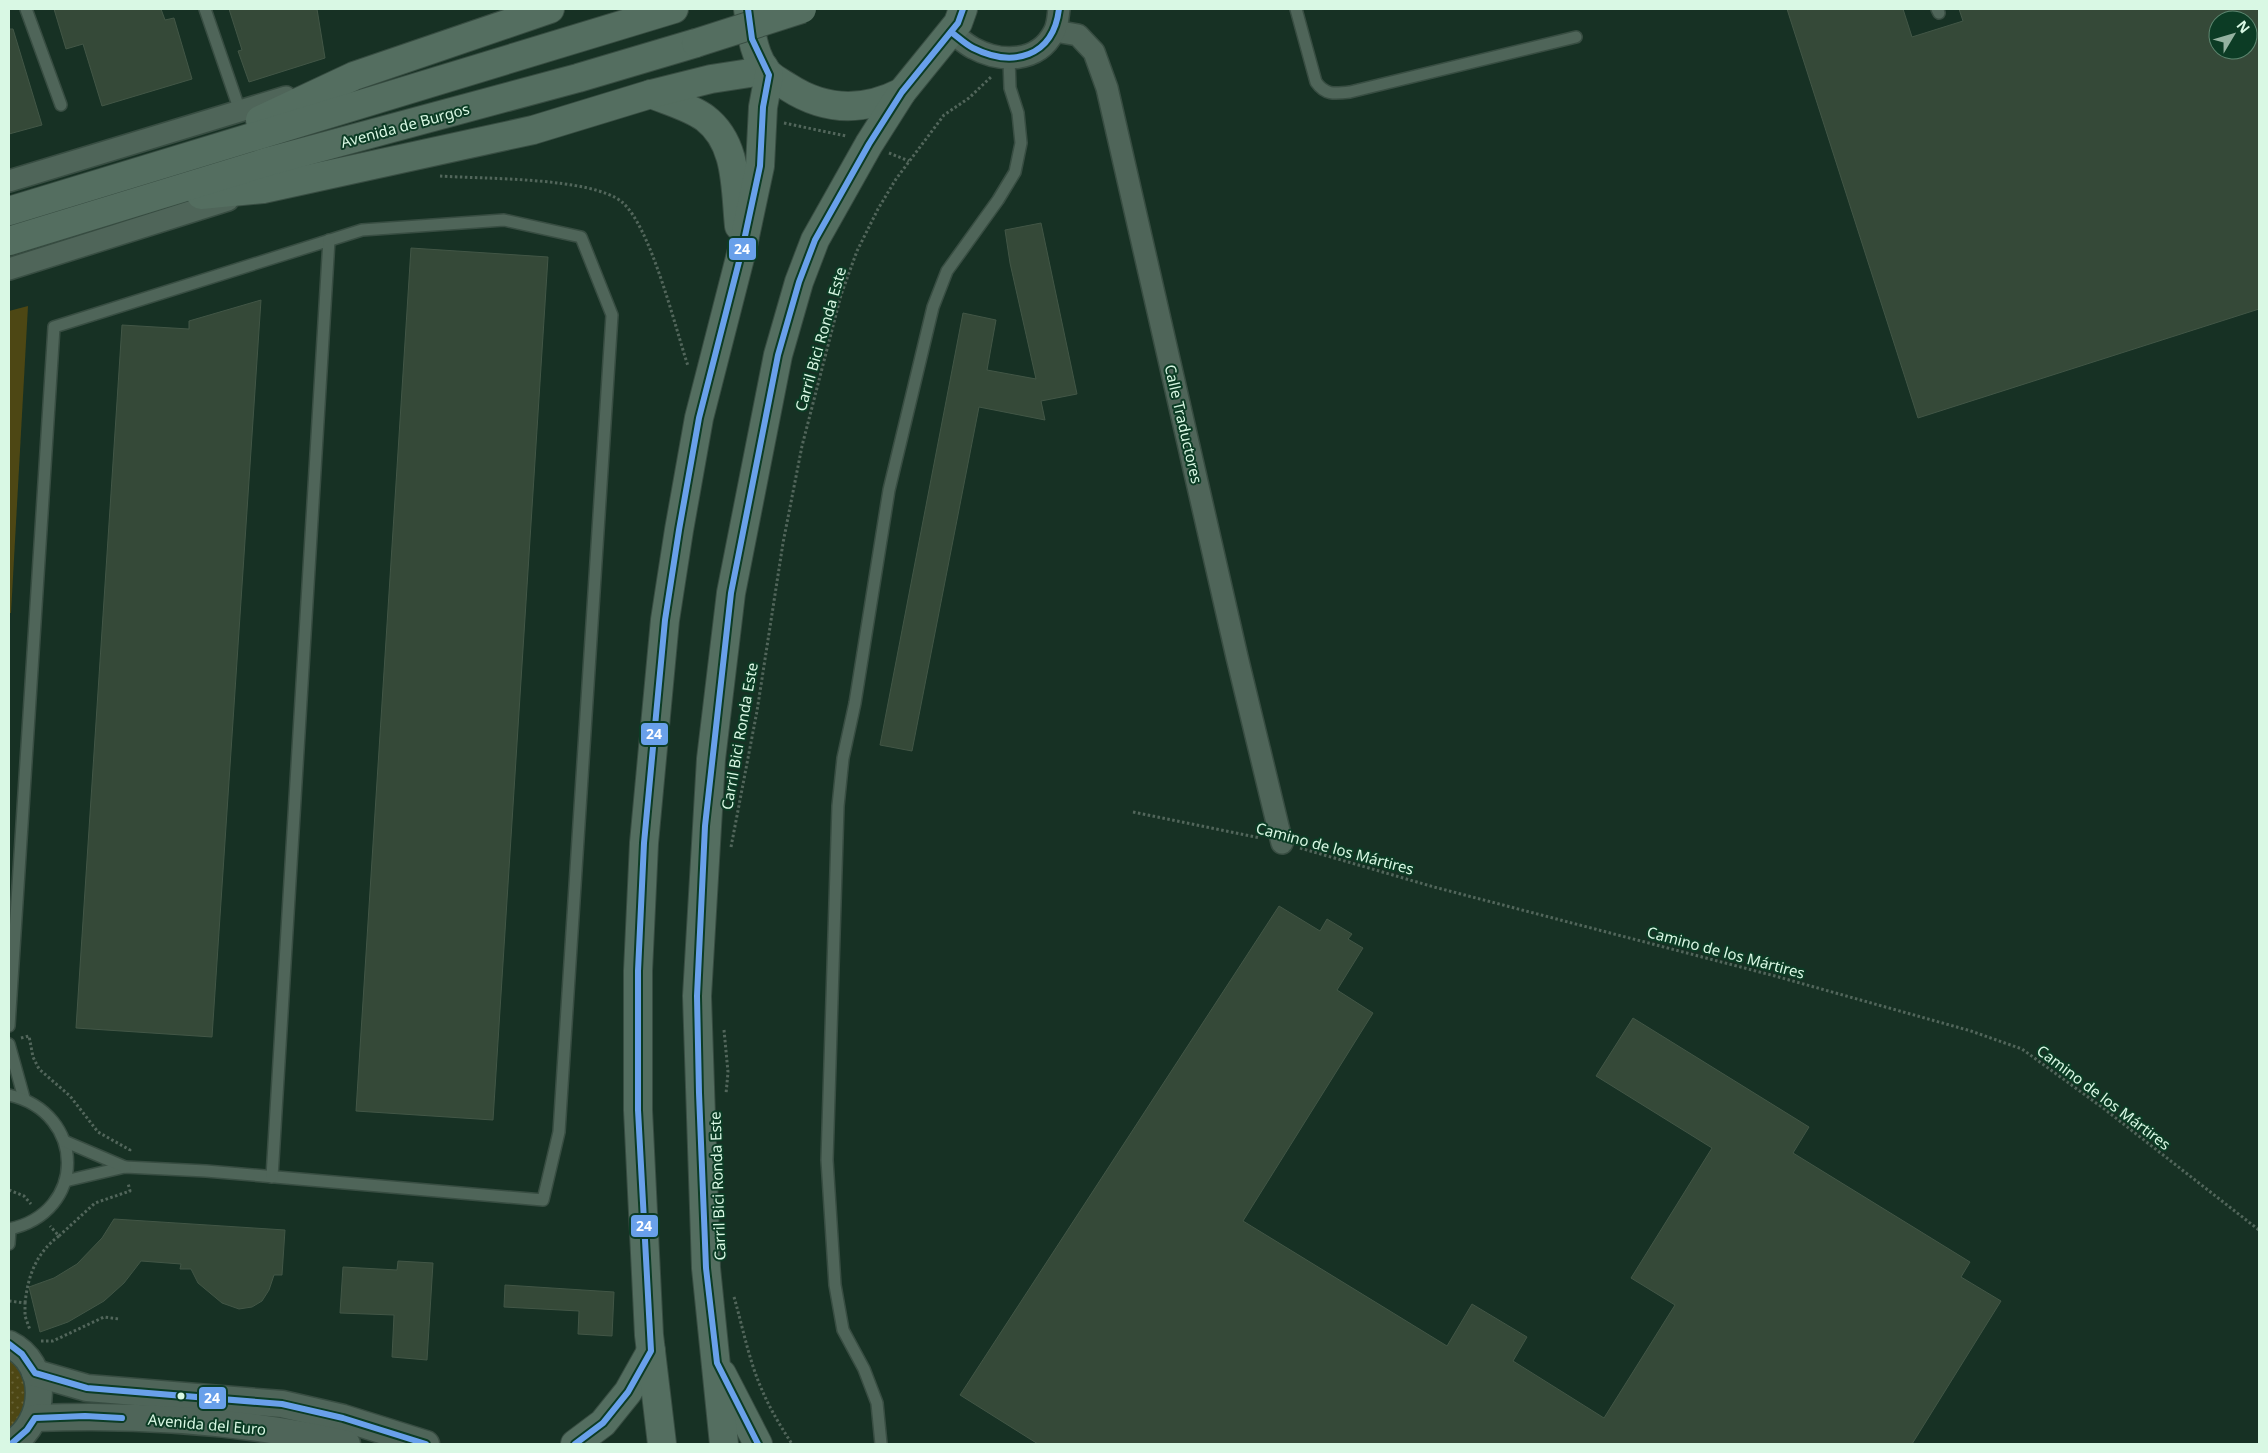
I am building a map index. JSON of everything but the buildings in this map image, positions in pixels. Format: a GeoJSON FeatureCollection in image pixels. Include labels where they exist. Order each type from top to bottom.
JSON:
{"type":"FeatureCollection","features":[{"type":"Feature","properties":{"kind":"highway"},"geometry":{"type":"LineString","coordinates":[[170,162],[354,76],[550,9]]}},
{"type":"Feature","properties":{"kind":"highway","name":"Avenida de Burgos"},"geometry":{"type":"LineString","coordinates":[[9,211],[674,9]]}},
{"type":"Feature","properties":{"kind":"highway"},"geometry":{"type":"LineString","coordinates":[[748,9],[752,40],[767,71],[794,91],[821,103],[848,107],[873,104],[902,92]]}},
{"type":"Feature","properties":{"kind":"highway","name":"Avenida de Burgos"},"geometry":{"type":"LineString","coordinates":[[9,241],[270,161],[578,78],[802,9]]}},
{"type":"Feature","properties":{"kind":"highway"},"geometry":{"type":"LineString","coordinates":[[724,1444],[706,1268],[697,996],[710,759],[731,594],[764,416],[778,355],[799,282],[815,240],[868,144],[902,92],[961,18]]}},
{"type":"Feature","properties":{"kind":"highway"},"geometry":{"type":"LineString","coordinates":[[142,201],[263,189],[533,130],[651,94],[711,79],[767,71]]}},
{"type":"Feature","properties":{"kind":"highway"},"geometry":{"type":"LineString","coordinates":[[662,1444],[651,1352],[638,1100],[638,971],[646,815],[665,620],[679,530],[700,418],[742,250],[760,166],[767,71]]}},
{"type":"Feature","properties":{"kind":"highway"},"geometry":{"type":"LineString","coordinates":[[651,94],[704,118],[722,136],[732,158],[742,250]]}},
{"type":"Feature","properties":{"kind":"highway"},"geometry":{"type":"LineString","coordinates":[[576,1444],[603,1423],[628,1392],[651,1352]]}},
{"type":"Feature","properties":{"kind":"highway"},"geometry":{"type":"LineString","coordinates":[[717,1364],[758,1444]]}},
{"type":"Feature","properties":{"kind":"street"},"geometry":{"type":"LineString","coordinates":[[961,18],[973,48],[1009,59],[1027,56],[1041,49],[1055,31],[1059,9]]}},
{"type":"Feature","properties":{"kind":"street","name":"Calle Traductores"},"geometry":{"type":"LineString","coordinates":[[1055,31],[1078,35],[1094,52],[1107,88],[1237,657],[1282,843]]}},
{"type":"Feature","properties":{"kind":"street"},"geometry":{"type":"LineString","coordinates":[[9,181],[354,76]]}},
{"type":"Feature","properties":{"kind":"street"},"geometry":{"type":"LineString","coordinates":[[9,269],[263,189]]}},
{"type":"Feature","properties":{"kind":"street"},"geometry":{"type":"LineString","coordinates":[[10,1444],[27,1430],[35,1418],[40,1397],[35,1373],[22,1354],[20,1338]]}},
{"type":"Feature","properties":{"kind":"street","name":"Avenida del Euro"},"geometry":{"type":"LineString","coordinates":[[35,1373],[87,1388],[282,1404],[343,1418],[426,1444]]}},
{"type":"Feature","properties":{"kind":"street","name":"Avenida del Euro"},"geometry":{"type":"LineString","coordinates":[[35,1418],[85,1416],[179,1420],[282,1430],[347,1444]]}},
{"type":"Feature","properties":{"kind":"lane"},"geometry":{"type":"LineString","coordinates":[[26,9],[61,105]]}},
{"type":"Feature","properties":{"kind":"lane"},"geometry":{"type":"LineString","coordinates":[[205,9],[240,111]]}},
{"type":"Feature","properties":{"kind":"lane"},"geometry":{"type":"LineString","coordinates":[[1296,9],[1316,82],[1322,90],[1330,94],[1350,92],[1576,37]]}},
{"type":"Feature","properties":{"kind":"lane"},"geometry":{"type":"LineString","coordinates":[[881,1444],[877,1403],[864,1369],[843,1330],[835,1276],[827,1160],[839,796],[843,758],[862,658],[889,490],[933,307],[947,271],[998,200],[1015,172],[1021,142],[1018,113],[1010,88],[1009,59]]}},
{"type":"Feature","properties":{"kind":"lane"},"geometry":{"type":"LineString","coordinates":[[9,1026],[54,327],[362,230],[504,220],[581,237],[612,315],[559,1132],[543,1200],[272,1177],[125,1167],[65,1181]]}},
{"type":"Feature","properties":{"kind":"lane"},"geometry":{"type":"LineString","coordinates":[[272,1177],[329,240]]}},
{"type":"Feature","properties":{"kind":"lane"},"geometry":{"type":"LineString","coordinates":[[9,1044],[24,1098]]}},
{"type":"Feature","properties":{"kind":"lane"},"geometry":{"type":"LineString","coordinates":[[9,1095],[24,1098],[42,1108],[55,1123],[64,1141],[68,1161],[65,1181],[55,1201],[40,1216],[26,1225],[9,1229],[9,1244]]}},
{"type":"Feature","properties":{"kind":"lane"},"geometry":{"type":"LineString","coordinates":[[64,1141],[125,1167]]}},
{"type":"Feature","properties":{"kind":"path","name":"Carril Bici Ronda Este"},"geometry":{"type":"LineString","coordinates":[[731,849],[758,711],[783,543],[802,446],[826,346],[841,295],[857,251],[878,209],[909,161],[944,115],[969,98],[991,78]]}},
{"type":"Feature","properties":{"kind":"path"},"geometry":{"type":"LineString","coordinates":[[762,120],[855,138],[909,161]]}},
{"type":"Feature","properties":{"kind":"path","name":"Camino de los Mártires"},"geometry":{"type":"LineString","coordinates":[[1133,812],[1282,843],[1434,887],[1775,976],[1970,1031],[2022,1049],[2103,1108],[2259,1230]]}},
{"type":"Feature","properties":{"kind":"path","name":"Carril Bici Ronda Este"},"geometry":{"type":"LineString","coordinates":[[724,1027],[728,1072],[725,1098]]}},
{"type":"Feature","properties":{"kind":"path"},"geometry":{"type":"LineString","coordinates":[[9,1190],[24,1196],[59,1236],[50,1242],[35,1262],[28,1280],[25,1316],[20,1338]]}},
{"type":"Feature","properties":{"kind":"path"},"geometry":{"type":"LineString","coordinates":[[733,1292],[750,1357],[761,1389],[776,1419],[792,1444]]}},
{"type":"Feature","properties":{"kind":"path"},"geometry":{"type":"LineString","coordinates":[[9,1301],[26,1303]]}},
{"type":"Feature","properties":{"kind":"path"},"geometry":{"type":"LineString","coordinates":[[36,1338],[42,1341],[54,1341],[104,1317],[119,1319]]}},
{"type":"Feature","properties":{"kind":"shaded area"},"geometry":{"type":"Polygon","coordinates":[[[28,306],[11,613],[9,613],[9,311],[28,306]]]}},
{"type":"Feature","properties":{"kind":"shaded area"},"geometry":{"type":"Polygon","coordinates":[[[9,1359],[20,1371],[27,1387],[28,1395],[25,1411],[9,1430],[9,1359]]]}},
{"type":"Feature","properties":{"kind":"transit line","name":"24"},"geometry":{"type":"LineString","coordinates":[[575,1444],[603,1423],[628,1392],[651,1351],[638,1110],[638,971],[644,843],[665,620],[679,530],[699,418],[742,250],[760,166],[763,107],[769,75],[752,39],[748,9]]}},
{"type":"Feature","properties":{"kind":"transit line","name":"24"},"geometry":{"type":"LineString","coordinates":[[758,1444],[717,1363],[706,1268],[699,1093],[697,996],[705,826],[731,593],[778,355],[799,282],[815,240],[869,144],[902,92],[958,23],[963,9]]}},
{"type":"Feature","properties":{"kind":"transit line","name":"24"},"geometry":{"type":"LineString","coordinates":[[951,32],[970,46],[988,54],[1016,57],[1029,54],[1040,48],[1049,38],[1059,9]]}},
{"type":"Feature","properties":{"kind":"transit line","name":"24"},"geometry":{"type":"LineString","coordinates":[[9,1344],[22,1354],[35,1373],[87,1388],[282,1404],[343,1418],[426,1444]]}},
{"type":"Feature","properties":{"kind":"transit line","name":"24"},"geometry":{"type":"LineString","coordinates":[[11,1444],[27,1430],[35,1418],[85,1416],[122,1418]]}}]}
